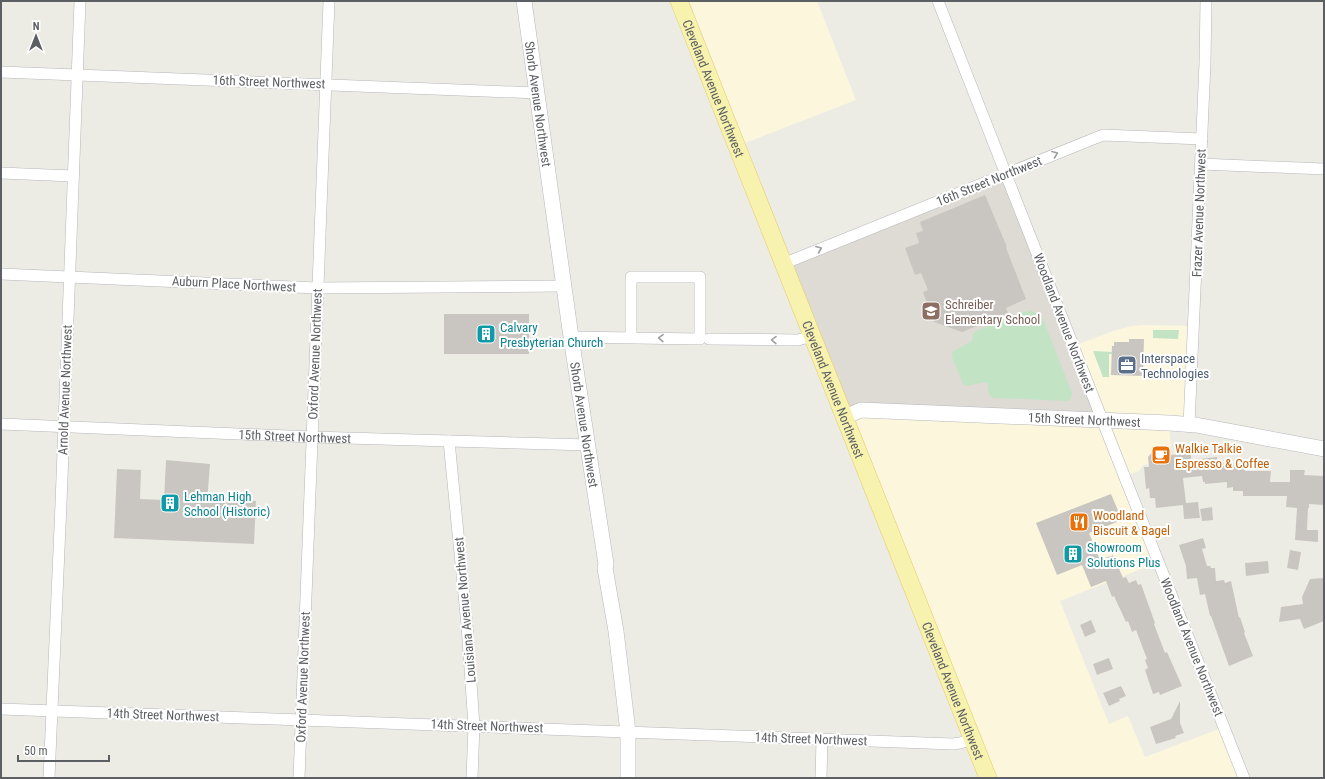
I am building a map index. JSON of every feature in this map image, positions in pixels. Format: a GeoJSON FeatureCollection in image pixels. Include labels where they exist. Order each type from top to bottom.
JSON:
{"type":"FeatureCollection","features":[{"type":"Feature","properties":{"kind":"main road","name":"Cleveland Avenue Northwest"},"geometry":{"type":"LineString","coordinates":[[679,1],[988,778]]}},
{"type":"Feature","properties":{"kind":"street","name":"Arnold Avenue Northwest"},"geometry":{"type":"LineString","coordinates":[[49,778],[80,1]]}},
{"type":"Feature","properties":{"kind":"street","name":"Oxford Avenue Northwest"},"geometry":{"type":"LineString","coordinates":[[298,778],[329,1]]}},
{"type":"Feature","properties":{"kind":"street","name":"Shorb Avenue Northwest"},"geometry":{"type":"LineString","coordinates":[[524,1],[571,337],[589,445],[606,564],[605,568],[616,631],[628,732],[628,778]]}},
{"type":"Feature","properties":{"kind":"street","name":"Woodland Avenue Northwest"},"geometry":{"type":"LineString","coordinates":[[938,1],[1244,778]]}},
{"type":"Feature","properties":{"kind":"street","name":"Frazer Avenue Northwest"},"geometry":{"type":"LineString","coordinates":[[1190,425],[1202,139],[1206,1]]}},
{"type":"Feature","properties":{"kind":"street","name":"16th Street Northwest"},"geometry":{"type":"LineString","coordinates":[[1,72],[537,93]]}},
{"type":"Feature","properties":{"kind":"street","name":"16th Street Northwest"},"geometry":{"type":"LineString","coordinates":[[783,264],[1103,135],[1202,139]]}},
{"type":"Feature","properties":{"kind":"street"},"geometry":{"type":"LineString","coordinates":[[1201,164],[1324,169]]}},
{"type":"Feature","properties":{"kind":"street"},"geometry":{"type":"LineString","coordinates":[[1,173],[73,176]]}},
{"type":"Feature","properties":{"kind":"street","name":"Auburn Place Northwest"},"geometry":{"type":"LineString","coordinates":[[1,274],[317,288],[564,286]]}},
{"type":"Feature","properties":{"kind":"street"},"geometry":{"type":"LineString","coordinates":[[631,338],[631,277],[700,277],[704,339]]}},
{"type":"Feature","properties":{"kind":"street"},"geometry":{"type":"LineString","coordinates":[[571,337],[798,340],[812,336]]}},
{"type":"Feature","properties":{"kind":"street","name":"15th Street Northwest"},"geometry":{"type":"LineString","coordinates":[[845,417],[861,410],[1190,425],[1324,449]]}},
{"type":"Feature","properties":{"kind":"street","name":"15th Street Northwest"},"geometry":{"type":"LineString","coordinates":[[1,424],[312,437],[589,445]]}},
{"type":"Feature","properties":{"kind":"street","name":"Louisiana Avenue Northwest"},"geometry":{"type":"LineString","coordinates":[[449,441],[467,625],[474,726],[472,778]]}},
{"type":"Feature","properties":{"kind":"street","name":"14th Street Northwest"},"geometry":{"type":"LineString","coordinates":[[1,709],[301,719],[822,740],[953,744],[972,739]]}},
{"type":"Feature","properties":{"kind":"street"},"geometry":{"type":"LineString","coordinates":[[821,778],[822,740]]}},
{"type":"Feature","properties":{"kind":"shaded area"},"geometry":{"type":"Polygon","coordinates":[[[689,1],[817,1],[856,100],[745,143],[689,1]]]}},
{"type":"Feature","properties":{"kind":"shaded area","name":"Schreiber Elementary School"},"geometry":{"type":"Polygon","coordinates":[[[1006,174],[1102,420],[845,417],[783,264],[1006,174]]]}},
{"type":"Feature","properties":{"kind":"shaded area"},"geometry":{"type":"Polygon","coordinates":[[[1143,325],[1194,326],[1189,425],[1169,423],[1172,462],[1143,465],[1139,471],[1125,476],[1159,562],[1060,601],[1109,724],[1128,716],[1145,757],[1224,727],[1244,778],[988,778],[845,417],[1074,346],[1113,331],[1143,325]]]}},
{"type":"Feature","properties":{"kind":"green space"},"geometry":{"type":"Polygon","coordinates":[[[1031,311],[1040,314],[1043,319],[1072,393],[1071,399],[1068,401],[995,398],[991,397],[988,391],[988,384],[985,382],[967,386],[963,384],[952,357],[952,352],[972,341],[973,334],[976,331],[1010,316],[1031,311]]]}},
{"type":"Feature","properties":{"kind":"green space"},"geometry":{"type":"Polygon","coordinates":[[[1153,330],[1179,330],[1178,339],[1153,338],[1153,330]]]}},
{"type":"Feature","properties":{"kind":"green space"},"geometry":{"type":"Polygon","coordinates":[[[1093,351],[1112,352],[1112,354],[1109,354],[1109,377],[1103,377],[1093,351]]]}},
{"type":"Feature","properties":{"kind":"building","name":"Schreiber Elementary School"},"geometry":{"type":"Polygon","coordinates":[[[985,195],[1007,247],[1006,248],[1026,299],[1006,308],[1008,313],[962,332],[934,322],[923,292],[928,290],[921,273],[915,275],[905,248],[919,243],[916,233],[923,231],[920,222],[985,195]]]}},
{"type":"Feature","properties":{"kind":"building","name":"Calvary Presbyterian Church"},"geometry":{"type":"Polygon","coordinates":[[[444,314],[529,314],[529,354],[444,354],[444,314]]]}},
{"type":"Feature","properties":{"kind":"building","name":"Interspace Technologies"},"geometry":{"type":"Polygon","coordinates":[[[1129,339],[1144,339],[1143,376],[1111,375],[1112,346],[1114,346],[1114,342],[1129,342],[1129,339]]]}},
{"type":"Feature","properties":{"kind":"building"},"geometry":{"type":"Polygon","coordinates":[[[1168,448],[1169,451],[1171,451],[1171,455],[1191,453],[1191,460],[1217,457],[1218,463],[1245,463],[1245,471],[1271,471],[1270,482],[1290,482],[1290,470],[1305,470],[1304,475],[1324,476],[1324,505],[1309,504],[1308,508],[1307,530],[1318,530],[1318,542],[1295,540],[1297,508],[1286,507],[1287,496],[1243,496],[1243,491],[1233,491],[1233,487],[1227,488],[1227,482],[1205,484],[1202,476],[1183,478],[1186,503],[1198,502],[1200,518],[1184,519],[1183,505],[1156,508],[1155,498],[1150,498],[1149,488],[1146,489],[1144,467],[1149,467],[1148,457],[1155,449],[1168,448]]]}},
{"type":"Feature","properties":{"kind":"building","name":"Lehman High School (Historic)"},"geometry":{"type":"Polygon","coordinates":[[[166,460],[210,464],[207,502],[241,503],[241,499],[256,501],[254,544],[114,538],[117,469],[141,470],[140,499],[164,500],[166,460]]]}},
{"type":"Feature","properties":{"kind":"building"},"geometry":{"type":"Polygon","coordinates":[[[1111,494],[1122,520],[1089,533],[1100,560],[1113,555],[1123,578],[1126,577],[1129,583],[1136,580],[1138,585],[1141,584],[1165,653],[1167,652],[1182,686],[1160,695],[1159,692],[1153,694],[1145,670],[1148,668],[1145,660],[1147,659],[1136,630],[1132,632],[1128,621],[1126,622],[1114,596],[1112,597],[1106,581],[1091,587],[1082,565],[1057,575],[1036,523],[1111,494]]]}},
{"type":"Feature","properties":{"kind":"building"},"geometry":{"type":"Polygon","coordinates":[[[1212,507],[1213,520],[1202,521],[1200,509],[1212,507]]]}},
{"type":"Feature","properties":{"kind":"building"},"geometry":{"type":"Polygon","coordinates":[[[1203,538],[1206,548],[1202,549],[1207,566],[1215,568],[1216,581],[1224,580],[1225,583],[1231,581],[1239,618],[1240,617],[1245,632],[1244,633],[1253,656],[1229,666],[1210,616],[1205,594],[1200,595],[1197,578],[1187,579],[1186,566],[1179,545],[1203,538]]]}},
{"type":"Feature","properties":{"kind":"building"},"geometry":{"type":"Polygon","coordinates":[[[1290,550],[1301,552],[1298,570],[1287,568],[1290,550]]]}},
{"type":"Feature","properties":{"kind":"building"},"geometry":{"type":"Polygon","coordinates":[[[1268,561],[1269,573],[1246,576],[1245,563],[1268,561]]]}},
{"type":"Feature","properties":{"kind":"building"},"geometry":{"type":"Polygon","coordinates":[[[1324,578],[1324,621],[1304,629],[1300,619],[1279,622],[1281,607],[1303,604],[1302,597],[1310,579],[1324,578]]]}},
{"type":"Feature","properties":{"kind":"building"},"geometry":{"type":"Polygon","coordinates":[[[1091,620],[1096,632],[1085,637],[1080,625],[1091,620]]]}},
{"type":"Feature","properties":{"kind":"building"},"geometry":{"type":"Polygon","coordinates":[[[1109,658],[1113,669],[1097,675],[1093,664],[1109,658]]]}},
{"type":"Feature","properties":{"kind":"building"},"geometry":{"type":"Polygon","coordinates":[[[1121,686],[1126,696],[1119,699],[1120,701],[1109,706],[1103,693],[1121,686]]]}},
{"type":"Feature","properties":{"kind":"building"},"geometry":{"type":"Polygon","coordinates":[[[1180,701],[1180,723],[1184,733],[1175,736],[1176,738],[1156,744],[1150,727],[1171,719],[1180,701]]]}},
{"type":"Feature","properties":{"kind":"place","name":"Schreiber Elementary School"},"geometry":{"type":"Point","coordinates":[931,311]}},
{"type":"Feature","properties":{"kind":"place","name":"Calvary Presbyterian Church"},"geometry":{"type":"Point","coordinates":[486,334]}},
{"type":"Feature","properties":{"kind":"place","name":"Interspace Technologies"},"geometry":{"type":"Point","coordinates":[1127,365]}},
{"type":"Feature","properties":{"kind":"place","name":"Walkie Talkie Espresso & Coffee"},"geometry":{"type":"Point","coordinates":[1161,455]}},
{"type":"Feature","properties":{"kind":"place","name":"Lehman High School (Historic)"},"geometry":{"type":"Point","coordinates":[170,503]}},
{"type":"Feature","properties":{"kind":"place","name":"Woodland Biscuit & Bagel"},"geometry":{"type":"Point","coordinates":[1079,522]}},
{"type":"Feature","properties":{"kind":"place","name":"Showroom Solutions Plus"},"geometry":{"type":"Point","coordinates":[1073,554]}}]}
